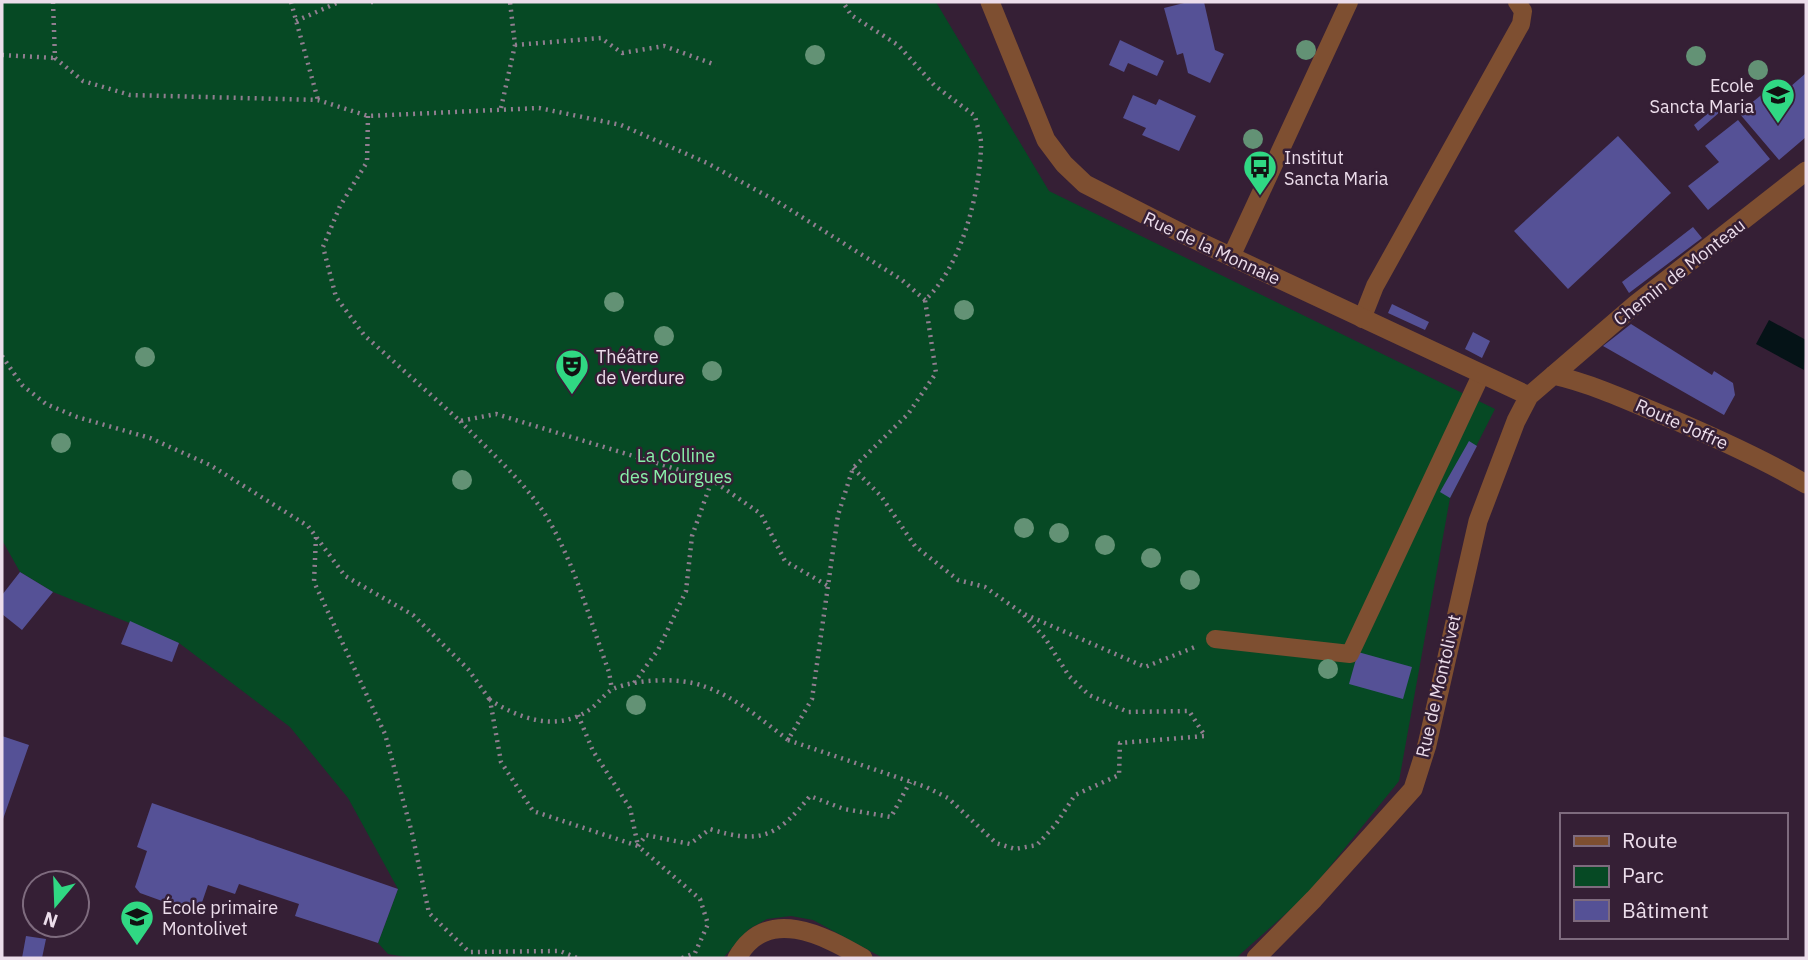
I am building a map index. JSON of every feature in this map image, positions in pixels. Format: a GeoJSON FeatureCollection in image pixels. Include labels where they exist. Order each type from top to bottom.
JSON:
{"type":"FeatureCollection","features":[{"type":"Feature","properties":{"kind":"street","name":"Rue de la Monnaie"},"geometry":{"type":"LineString","coordinates":[[990,2],[1046,140],[1064,164],[1085,184],[1118,203],[1231,257],[1529,396]]}},
{"type":"Feature","properties":{"kind":"street","name":"Chemin de Monteau"},"geometry":{"type":"LineString","coordinates":[[1553,375],[1636,304],[1806,171]]}},
{"type":"Feature","properties":{"kind":"street","name":"Rue de Montolivet"},"geometry":{"type":"LineString","coordinates":[[1256,958],[1314,899],[1413,789],[1427,746],[1478,521],[1516,421],[1529,396],[1553,375]]}},
{"type":"Feature","properties":{"kind":"street","name":"Route Joffre"},"geometry":{"type":"LineString","coordinates":[[1553,375],[1632,401],[1762,459],[1806,484]]}},
{"type":"Feature","properties":{"kind":"street"},"geometry":{"type":"LineString","coordinates":[[737,958],[755,937],[777,927],[799,928],[863,958]]}},
{"type":"Feature","properties":{"kind":"lane"},"geometry":{"type":"LineString","coordinates":[[1231,257],[1349,2]]}},
{"type":"Feature","properties":{"kind":"lane"},"geometry":{"type":"LineString","coordinates":[[1362,318],[1376,286],[1521,24],[1523,11],[1517,2]]}},
{"type":"Feature","properties":{"kind":"lane"},"geometry":{"type":"LineString","coordinates":[[1215,639],[1350,654],[1481,375]]}},
{"type":"Feature","properties":{"kind":"path"},"geometry":{"type":"LineString","coordinates":[[53,2],[55,58]]}},
{"type":"Feature","properties":{"kind":"path"},"geometry":{"type":"LineString","coordinates":[[291,2],[318,100]]}},
{"type":"Feature","properties":{"kind":"path"},"geometry":{"type":"LineString","coordinates":[[296,21],[339,2]]}},
{"type":"Feature","properties":{"kind":"path"},"geometry":{"type":"LineString","coordinates":[[501,108],[515,45],[510,2]]}},
{"type":"Feature","properties":{"kind":"path"},"geometry":{"type":"LineString","coordinates":[[844,2],[851,15],[898,45],[934,85],[975,116],[982,146],[973,199],[957,255],[943,284],[925,300]]}},
{"type":"Feature","properties":{"kind":"path"},"geometry":{"type":"LineString","coordinates":[[515,45],[601,38],[622,53],[664,46],[716,65]]}},
{"type":"Feature","properties":{"kind":"path"},"geometry":{"type":"LineString","coordinates":[[2,55],[55,58],[83,81],[130,95],[318,100],[368,116],[539,107],[621,125],[707,163],[778,202],[902,281],[925,300],[936,373],[908,414],[853,468],[838,515],[813,699],[788,740]]}},
{"type":"Feature","properties":{"kind":"path"},"geometry":{"type":"LineString","coordinates":[[368,116],[367,162],[340,206],[323,247],[336,297],[364,335],[460,421],[507,468],[551,523],[571,564],[609,672],[612,690]]}},
{"type":"Feature","properties":{"kind":"path"},"geometry":{"type":"LineString","coordinates":[[2,356],[22,385],[47,404],[77,417],[150,438],[209,465],[308,526],[345,576],[413,615],[468,669],[490,700],[512,714],[554,723],[588,711],[612,690],[634,683],[673,682],[702,685],[745,708],[788,740],[948,798],[996,843],[1015,849],[1037,845],[1056,824],[1075,795],[1119,775],[1120,743],[1205,736],[1189,711],[1128,712],[1089,695],[1069,676],[1045,638],[1022,613]]}},
{"type":"Feature","properties":{"kind":"path"},"geometry":{"type":"LineString","coordinates":[[460,421],[496,414],[712,480],[761,514],[785,561],[830,587]]}},
{"type":"Feature","properties":{"kind":"path"},"geometry":{"type":"LineString","coordinates":[[853,468],[881,496],[915,546],[958,580],[985,587],[1022,613],[1145,667],[1215,639]]}},
{"type":"Feature","properties":{"kind":"path"},"geometry":{"type":"LineString","coordinates":[[634,683],[658,650],[685,591],[692,536],[712,480]]}},
{"type":"Feature","properties":{"kind":"path"},"geometry":{"type":"LineString","coordinates":[[316,537],[314,582],[385,734],[412,834],[429,913],[469,952],[560,951],[577,958]]}},
{"type":"Feature","properties":{"kind":"path"},"geometry":{"type":"LineString","coordinates":[[490,700],[500,762],[533,811],[638,846],[700,899],[708,924],[695,953],[682,958]]}},
{"type":"Feature","properties":{"kind":"path"},"geometry":{"type":"LineString","coordinates":[[578,715],[593,751],[630,808],[638,846]]}},
{"type":"Feature","properties":{"kind":"path"},"geometry":{"type":"LineString","coordinates":[[638,846],[646,835],[690,844],[710,830],[738,838],[778,831],[810,796],[844,809],[891,817],[910,782]]}},
{"type":"Feature","properties":{"kind":"green space","name":"La Colline des Mourgues"},"geometry":{"type":"Polygon","coordinates":[[[2,2],[936,2],[1049,191],[1495,409],[1450,498],[1399,781],[1307,895],[1236,958],[883,958],[813,920],[791,916],[767,919],[749,929],[723,958],[412,958],[388,954],[378,943],[398,889],[348,798],[290,727],[179,643],[53,592],[20,572],[2,540],[2,2]]]}},
{"type":"Feature","properties":{"kind":"shaded area"},"geometry":{"type":"Polygon","coordinates":[[[1769,320],[1806,340],[1804,370],[1756,344],[1769,320]]]}},
{"type":"Feature","properties":{"kind":"building"},"geometry":{"type":"Polygon","coordinates":[[[1188,2],[1204,2],[1215,50],[1224,54],[1210,83],[1188,73],[1183,53],[1177,55],[1164,8],[1188,2]]]}},
{"type":"Feature","properties":{"kind":"building"},"geometry":{"type":"Polygon","coordinates":[[[1120,40],[1164,61],[1157,76],[1128,63],[1124,72],[1109,65],[1120,40]]]}},
{"type":"Feature","properties":{"kind":"building","name":"Ecole Sancta Maria"},"geometry":{"type":"Polygon","coordinates":[[[1806,73],[1806,137],[1779,160],[1739,113],[1765,92],[1773,102],[1806,73]]]}},
{"type":"Feature","properties":{"kind":"building"},"geometry":{"type":"Polygon","coordinates":[[[1133,95],[1156,105],[1159,99],[1196,116],[1179,151],[1142,135],[1146,128],[1123,118],[1133,95]]]}},
{"type":"Feature","properties":{"kind":"building"},"geometry":{"type":"Polygon","coordinates":[[[1717,106],[1721,111],[1698,131],[1694,125],[1717,106]]]}},
{"type":"Feature","properties":{"kind":"building"},"geometry":{"type":"Polygon","coordinates":[[[1738,120],[1770,159],[1708,210],[1688,186],[1719,162],[1705,146],[1738,120]]]}},
{"type":"Feature","properties":{"kind":"building"},"geometry":{"type":"Polygon","coordinates":[[[1618,136],[1671,193],[1568,289],[1514,231],[1618,136]]]}},
{"type":"Feature","properties":{"kind":"building"},"geometry":{"type":"Polygon","coordinates":[[[1693,227],[1702,238],[1629,293],[1622,282],[1693,227]]]}},
{"type":"Feature","properties":{"kind":"building"},"geometry":{"type":"Polygon","coordinates":[[[1392,304],[1429,322],[1425,330],[1388,313],[1392,304]]]}},
{"type":"Feature","properties":{"kind":"building"},"geometry":{"type":"Polygon","coordinates":[[[1631,324],[1712,375],[1714,371],[1733,383],[1735,395],[1724,415],[1603,346],[1631,324]]]}},
{"type":"Feature","properties":{"kind":"building"},"geometry":{"type":"Polygon","coordinates":[[[1473,332],[1490,341],[1482,358],[1465,349],[1473,332]]]}},
{"type":"Feature","properties":{"kind":"building"},"geometry":{"type":"Polygon","coordinates":[[[1469,441],[1477,446],[1450,498],[1440,492],[1469,441]]]}},
{"type":"Feature","properties":{"kind":"building"},"geometry":{"type":"Polygon","coordinates":[[[20,572],[53,592],[22,630],[2,614],[2,595],[20,572]]]}},
{"type":"Feature","properties":{"kind":"building"},"geometry":{"type":"Polygon","coordinates":[[[130,621],[179,643],[172,662],[121,644],[130,621]]]}},
{"type":"Feature","properties":{"kind":"building"},"geometry":{"type":"Polygon","coordinates":[[[1358,652],[1412,667],[1403,699],[1349,684],[1358,652]]]}},
{"type":"Feature","properties":{"kind":"building"},"geometry":{"type":"Polygon","coordinates":[[[2,736],[29,745],[2,822],[2,736]]]}},
{"type":"Feature","properties":{"kind":"building"},"geometry":{"type":"Polygon","coordinates":[[[152,803],[398,889],[378,943],[295,916],[299,904],[239,884],[235,894],[208,885],[198,914],[140,893],[135,887],[147,851],[137,847],[152,803]]]}},
{"type":"Feature","properties":{"kind":"building"},"geometry":{"type":"Polygon","coordinates":[[[174,926],[191,927],[190,936],[172,934],[174,926]]]}},
{"type":"Feature","properties":{"kind":"building"},"geometry":{"type":"Polygon","coordinates":[[[25,939],[46,939],[42,958],[22,958],[25,939]]]}},
{"type":"Feature","properties":{"kind":"place","name":"Ecole Sancta Maria"},"geometry":{"type":"Point","coordinates":[1778,125]}},
{"type":"Feature","properties":{"kind":"place","name":"Institut Sancta Maria"},"geometry":{"type":"Point","coordinates":[1260,197]}},
{"type":"Feature","properties":{"kind":"place","name":"Théâtre de Verdure"},"geometry":{"type":"Point","coordinates":[572,396]}},
{"type":"Feature","properties":{"kind":"place","name":"École primaire Montolivet"},"geometry":{"type":"Point","coordinates":[137,947]}}]}
